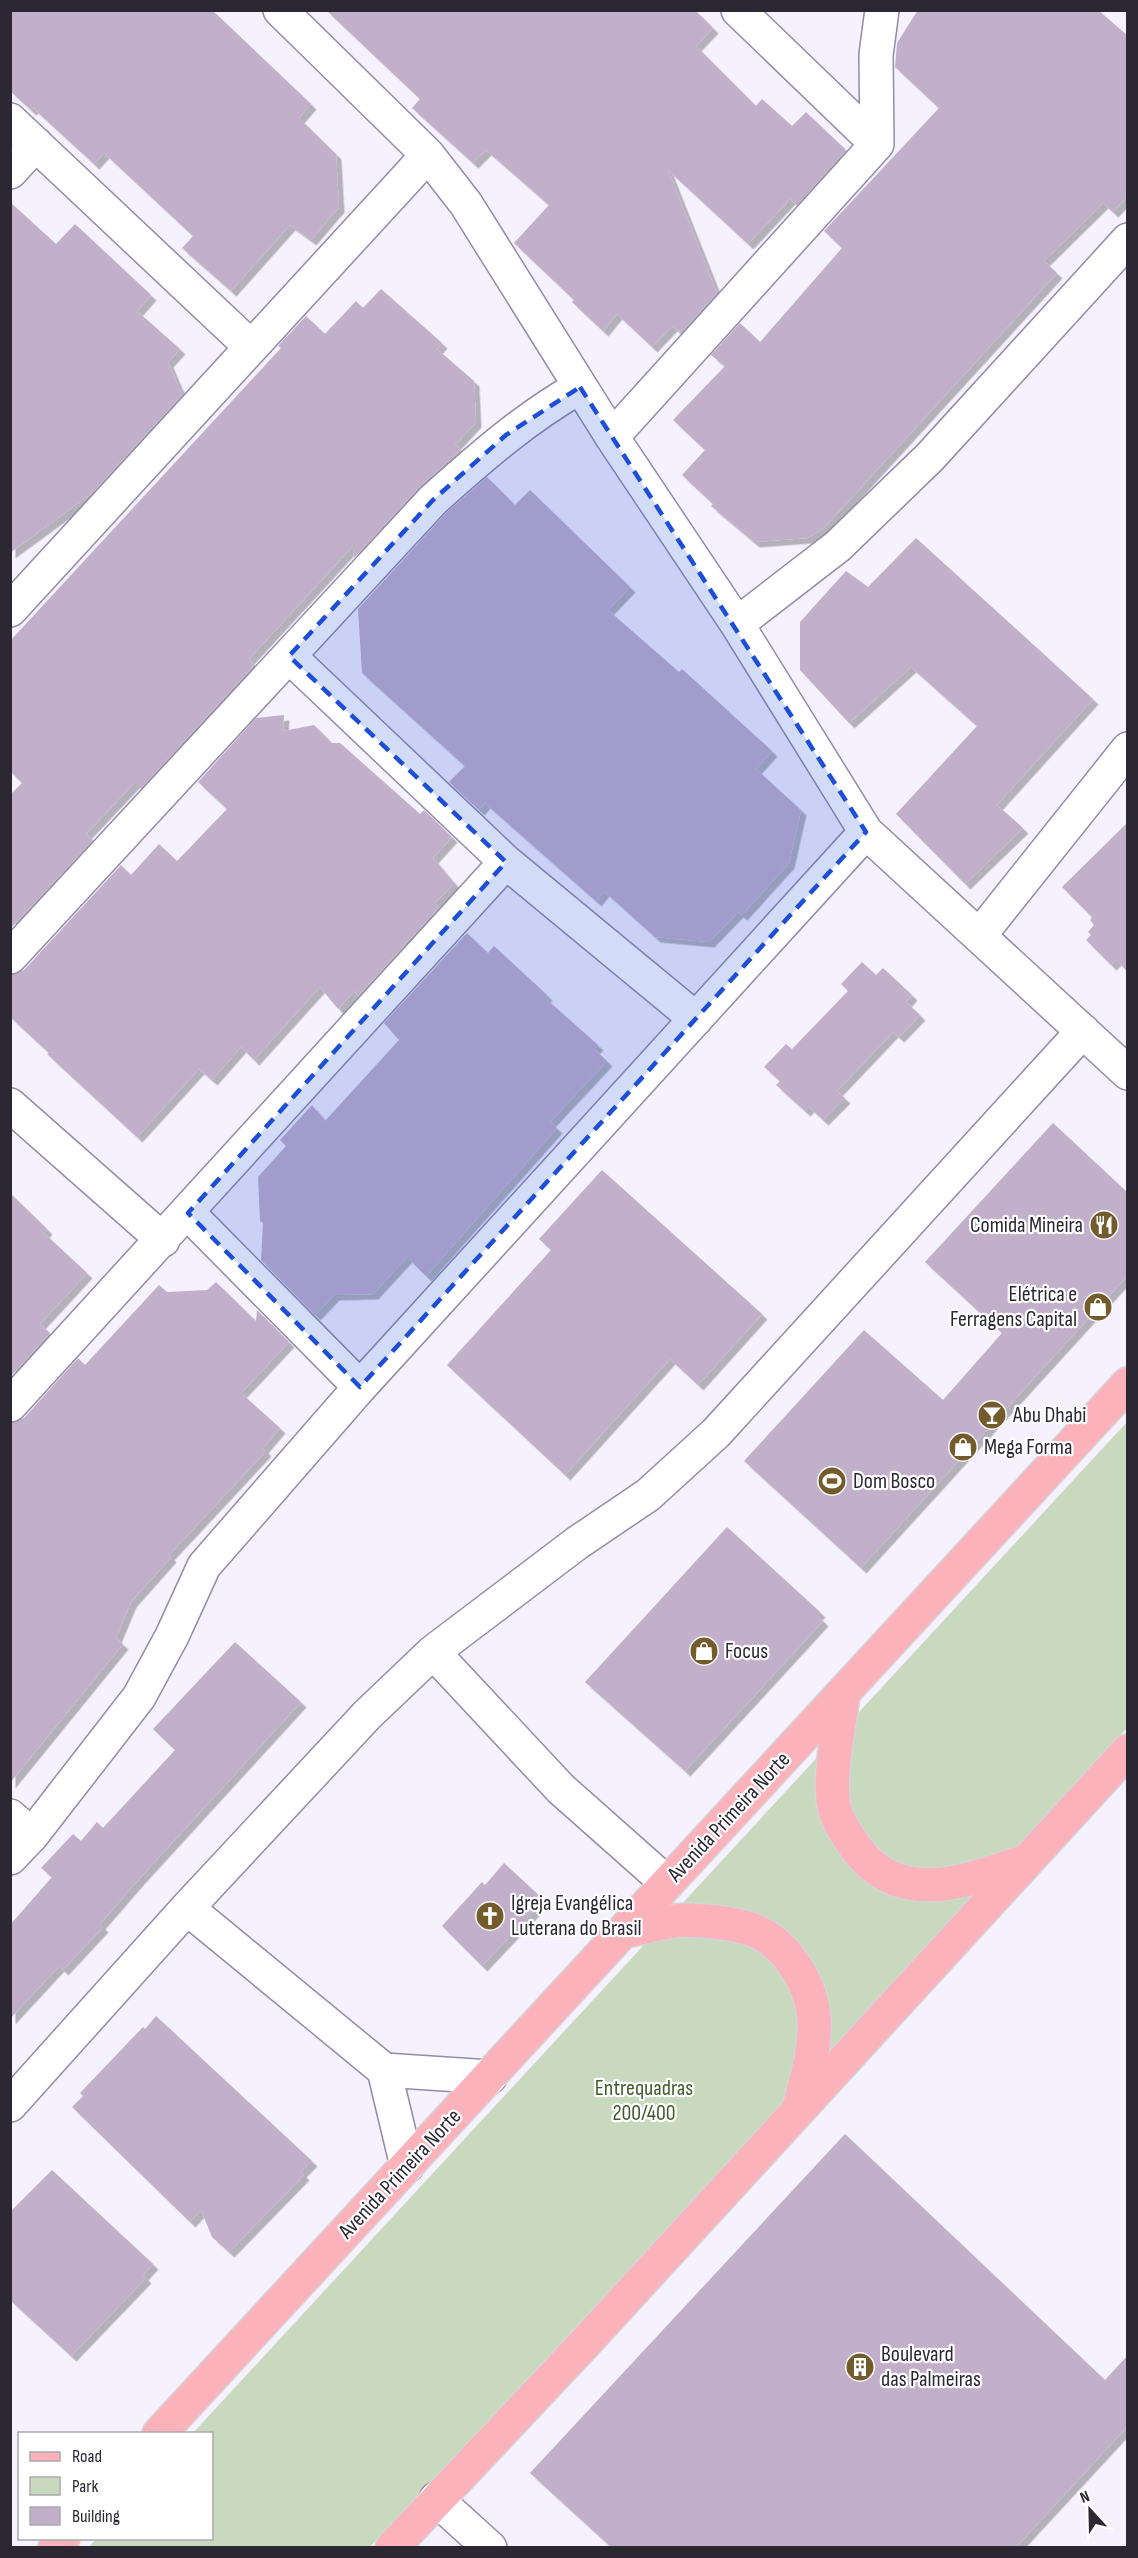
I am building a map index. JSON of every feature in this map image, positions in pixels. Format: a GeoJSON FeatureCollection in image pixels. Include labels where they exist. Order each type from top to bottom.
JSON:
{"type":"FeatureCollection","features":[{"type":"Feature","properties":{"kind":"main road","name":"Avenida Primeira Norte"},"geometry":{"type":"LineString","coordinates":[[160,2432],[1128,1384]]}},
{"type":"Feature","properties":{"kind":"main road"},"geometry":{"type":"LineString","coordinates":[[843,1695],[832,1771],[833,1802],[843,1830],[863,1857],[886,1877],[921,1886],[959,1883],[1026,1861]]}},
{"type":"Feature","properties":{"kind":"main road"},"geometry":{"type":"LineString","coordinates":[[392,2547],[585,2343],[1128,1750]]}},
{"type":"Feature","properties":{"kind":"main road"},"geometry":{"type":"LineString","coordinates":[[624,1931],[686,1920],[737,1927],[760,1933],[784,1953],[804,1979],[814,2018],[811,2060],[800,2106]]}},
{"type":"Feature","properties":{"kind":"street"},"geometry":{"type":"LineString","coordinates":[[280,10],[428,155],[466,204],[612,437],[737,624],[866,832],[1128,1073]]}},
{"type":"Feature","properties":{"kind":"street"},"geometry":{"type":"LineString","coordinates":[[738,10],[877,144]]}},
{"type":"Feature","properties":{"kind":"street"},"geometry":{"type":"LineString","coordinates":[[612,437],[877,144],[876,54],[882,10]]}},
{"type":"Feature","properties":{"kind":"street"},"geometry":{"type":"LineString","coordinates":[[10,120],[250,347]]}},
{"type":"Feature","properties":{"kind":"street"},"geometry":{"type":"LineString","coordinates":[[10,172],[36,144]]}},
{"type":"Feature","properties":{"kind":"street"},"geometry":{"type":"LineString","coordinates":[[10,610],[428,155]]}},
{"type":"Feature","properties":{"kind":"street"},"geometry":{"type":"LineString","coordinates":[[737,624],[838,546],[930,457],[1128,240]]}},
{"type":"Feature","properties":{"kind":"street"},"geometry":{"type":"LineString","coordinates":[[10,957],[433,500],[506,435],[545,407],[580,387]]}},
{"type":"Feature","properties":{"kind":"street"},"geometry":{"type":"LineString","coordinates":[[289,656],[506,862],[696,1019]]}},
{"type":"Feature","properties":{"kind":"street"},"geometry":{"type":"LineString","coordinates":[[979,936],[1128,749]]}},
{"type":"Feature","properties":{"kind":"street"},"geometry":{"type":"LineString","coordinates":[[18,1836],[139,1697],[172,1636],[204,1566],[360,1387],[866,832]]}},
{"type":"Feature","properties":{"kind":"street"},"geometry":{"type":"LineString","coordinates":[[10,1405],[188,1213],[506,862]]}},
{"type":"Feature","properties":{"kind":"street"},"geometry":{"type":"LineString","coordinates":[[10,2105],[187,1908],[367,1715],[433,1652],[577,1543],[648,1495],[716,1433],[1083,1031]]}},
{"type":"Feature","properties":{"kind":"street"},"geometry":{"type":"LineString","coordinates":[[10,1105],[163,1240]]}},
{"type":"Feature","properties":{"kind":"street"},"geometry":{"type":"LineString","coordinates":[[188,1213],[360,1387]]}},
{"type":"Feature","properties":{"kind":"street"},"geometry":{"type":"LineString","coordinates":[[433,1652],[561,1789],[667,1883]]}},
{"type":"Feature","properties":{"kind":"street"},"geometry":{"type":"LineString","coordinates":[[187,1908],[384,2070],[490,2077]]}},
{"type":"Feature","properties":{"kind":"street"},"geometry":{"type":"LineString","coordinates":[[384,2070],[407,2166]]}},
{"type":"Feature","properties":{"kind":"street"},"geometry":{"type":"LineString","coordinates":[[436,2499],[490,2547]]}},
{"type":"Feature","properties":{"kind":"highlighted area"},"geometry":{"type":"Polygon","coordinates":[[[580,387],[866,832],[360,1387],[188,1213],[506,862],[289,656],[433,500],[506,435],[580,387]]]}},
{"type":"Feature","properties":{"kind":"green space","name":"Entrequadras 200/400"},"geometry":{"type":"Polygon","coordinates":[[[1127,1422],[1127,1728],[723,2169],[370,2547],[88,2548],[95,2540],[213,2540],[213,2432],[194,2432],[1127,1422]]]}},
{"type":"Feature","properties":{"kind":"building"},"geometry":{"type":"Polygon","coordinates":[[[10,10],[212,10],[311,104],[299,118],[336,154],[339,207],[311,240],[290,225],[231,291],[182,248],[193,236],[104,153],[94,164],[33,108],[31,110],[10,91],[10,10]]]}},
{"type":"Feature","properties":{"kind":"building"},"geometry":{"type":"Polygon","coordinates":[[[326,10],[695,10],[713,28],[696,46],[756,106],[762,99],[792,126],[806,112],[846,150],[797,205],[790,199],[748,244],[668,170],[717,293],[681,332],[672,326],[652,347],[617,314],[603,331],[514,243],[549,205],[486,150],[473,163],[412,108],[420,99],[326,10]]]}},
{"type":"Feature","properties":{"kind":"building"},"geometry":{"type":"Polygon","coordinates":[[[918,10],[1098,10],[1128,36],[1128,196],[1113,212],[1103,203],[1044,261],[1057,273],[823,529],[807,538],[754,542],[711,506],[713,504],[682,475],[705,450],[673,420],[725,366],[711,355],[740,323],[760,342],[842,248],[824,231],[939,108],[895,67],[897,43],[918,10]]]}},
{"type":"Feature","properties":{"kind":"building"},"geometry":{"type":"Polygon","coordinates":[[[10,202],[56,244],[75,224],[151,295],[137,311],[180,349],[168,362],[182,395],[92,493],[10,553],[10,202]]]}},
{"type":"Feature","properties":{"kind":"building"},"geometry":{"type":"Polygon","coordinates":[[[381,289],[442,343],[437,349],[474,381],[476,422],[455,445],[461,450],[419,487],[354,558],[353,546],[249,659],[254,665],[141,788],[135,782],[86,834],[93,840],[10,929],[10,795],[22,783],[10,771],[10,641],[281,348],[278,346],[306,316],[325,334],[356,301],[363,308],[381,289]]]}},
{"type":"Feature","properties":{"kind":"building"},"geometry":{"type":"Polygon","coordinates":[[[487,477],[515,505],[530,490],[630,587],[608,610],[679,672],[682,669],[772,751],[756,769],[801,810],[789,863],[742,915],[738,912],[709,942],[655,937],[604,891],[596,901],[485,803],[479,810],[449,782],[465,766],[362,673],[358,609],[446,513],[487,477]]]}},
{"type":"Feature","properties":{"kind":"building"},"geometry":{"type":"Polygon","coordinates":[[[916,538],[1093,699],[997,805],[1023,828],[965,884],[896,814],[977,726],[911,667],[849,723],[800,670],[800,622],[846,571],[868,587],[916,538]]]}},
{"type":"Feature","properties":{"kind":"building"},"geometry":{"type":"Polygon","coordinates":[[[284,715],[283,731],[314,725],[332,743],[340,743],[420,814],[424,810],[452,837],[433,858],[454,883],[435,903],[439,907],[358,996],[354,991],[338,1009],[320,987],[254,1060],[241,1047],[212,1080],[199,1069],[137,1137],[10,1017],[10,975],[24,970],[121,865],[131,875],[159,844],[177,861],[227,809],[198,782],[256,718],[284,715]]]}},
{"type":"Feature","properties":{"kind":"building"},"geometry":{"type":"Polygon","coordinates":[[[1128,822],[1128,972],[1116,960],[1111,965],[1086,940],[1091,935],[1088,932],[1094,925],[1090,920],[1092,917],[1062,887],[1128,822]]]}},
{"type":"Feature","properties":{"kind":"building"},"geometry":{"type":"Polygon","coordinates":[[[467,933],[488,953],[494,946],[547,995],[545,998],[598,1045],[594,1049],[607,1061],[550,1122],[557,1128],[426,1276],[407,1257],[373,1294],[334,1295],[315,1315],[261,1260],[263,1223],[260,1221],[258,1177],[286,1146],[280,1140],[312,1105],[325,1121],[399,1040],[384,1023],[467,933]]]}},
{"type":"Feature","properties":{"kind":"building"},"geometry":{"type":"Polygon","coordinates":[[[862,962],[876,975],[883,968],[912,995],[906,1002],[920,1015],[899,1037],[893,1032],[837,1091],[845,1098],[823,1120],[809,1107],[805,1111],[776,1085],[780,1081],[764,1067],[786,1044],[792,1049],[848,991],[841,984],[862,962]]]}},
{"type":"Feature","properties":{"kind":"building"},"geometry":{"type":"Polygon","coordinates":[[[1053,1123],[1128,1193],[1128,1275],[861,1568],[744,1461],[864,1330],[943,1400],[1002,1333],[925,1262],[1053,1123]]]}},
{"type":"Feature","properties":{"kind":"building"},"geometry":{"type":"Polygon","coordinates":[[[602,1170],[762,1314],[698,1385],[670,1359],[565,1475],[447,1365],[551,1250],[539,1239],[602,1170]]]}},
{"type":"Feature","properties":{"kind":"building"},"geometry":{"type":"Polygon","coordinates":[[[10,1193],[47,1229],[44,1233],[87,1273],[40,1324],[50,1333],[10,1377],[10,1193]]]}},
{"type":"Feature","properties":{"kind":"building"},"geometry":{"type":"Polygon","coordinates":[[[216,1282],[256,1321],[257,1310],[289,1342],[241,1393],[280,1428],[263,1448],[266,1451],[169,1555],[171,1557],[131,1602],[116,1638],[123,1644],[10,1783],[10,1423],[24,1418],[78,1358],[85,1365],[159,1285],[167,1292],[207,1290],[216,1282]]]}},
{"type":"Feature","properties":{"kind":"building","name":"Focus"},"geometry":{"type":"Polygon","coordinates":[[[727,1527],[820,1612],[817,1615],[823,1621],[685,1771],[585,1682],[727,1527]]]}},
{"type":"Feature","properties":{"kind":"building"},"geometry":{"type":"Polygon","coordinates":[[[235,1642],[301,1702],[139,1879],[100,1924],[103,1927],[63,1970],[59,1966],[10,2019],[10,1925],[52,1877],[41,1868],[73,1834],[81,1841],[97,1822],[103,1828],[175,1750],[153,1729],[235,1642]]]}},
{"type":"Feature","properties":{"kind":"building","name":"Igreja Evangélica Luterana do Brasil"},"geometry":{"type":"Polygon","coordinates":[[[504,1863],[544,1900],[482,1966],[442,1926],[482,1882],[485,1885],[504,1863]]]}},
{"type":"Feature","properties":{"kind":"building"},"geometry":{"type":"Polygon","coordinates":[[[156,2016],[312,2161],[301,2172],[304,2175],[229,2252],[212,2237],[201,2210],[190,2222],[72,2107],[83,2096],[80,2093],[156,2016]]]}},
{"type":"Feature","properties":{"kind":"building","name":"Boulevard das Palmeiras"},"geometry":{"type":"Polygon","coordinates":[[[845,2134],[1105,2380],[1128,2355],[1128,2426],[1016,2547],[611,2547],[530,2473],[845,2134]]]}},
{"type":"Feature","properties":{"kind":"building"},"geometry":{"type":"Polygon","coordinates":[[[52,2170],[153,2264],[143,2275],[146,2278],[71,2356],[10,2300],[10,2212],[52,2170]]]}},
{"type":"Feature","properties":{"kind":"place","name":"Comida Mineira"},"geometry":{"type":"Point","coordinates":[1104,1225]}},
{"type":"Feature","properties":{"kind":"place","name":"Elétrica e Ferragens Capital"},"geometry":{"type":"Point","coordinates":[1098,1307]}},
{"type":"Feature","properties":{"kind":"place","name":"Abu Dhabi"},"geometry":{"type":"Point","coordinates":[992,1415]}},
{"type":"Feature","properties":{"kind":"place","name":"Mega Forma"},"geometry":{"type":"Point","coordinates":[963,1447]}},
{"type":"Feature","properties":{"kind":"place","name":"Dom Bosco"},"geometry":{"type":"Point","coordinates":[832,1481]}},
{"type":"Feature","properties":{"kind":"place","name":"Focus"},"geometry":{"type":"Point","coordinates":[704,1651]}},
{"type":"Feature","properties":{"kind":"place","name":"Igreja Evangélica Luterana do Brasil"},"geometry":{"type":"Point","coordinates":[490,1916]}},
{"type":"Feature","properties":{"kind":"place","name":"Boulevard das Palmeiras"},"geometry":{"type":"Point","coordinates":[860,2367]}}]}
